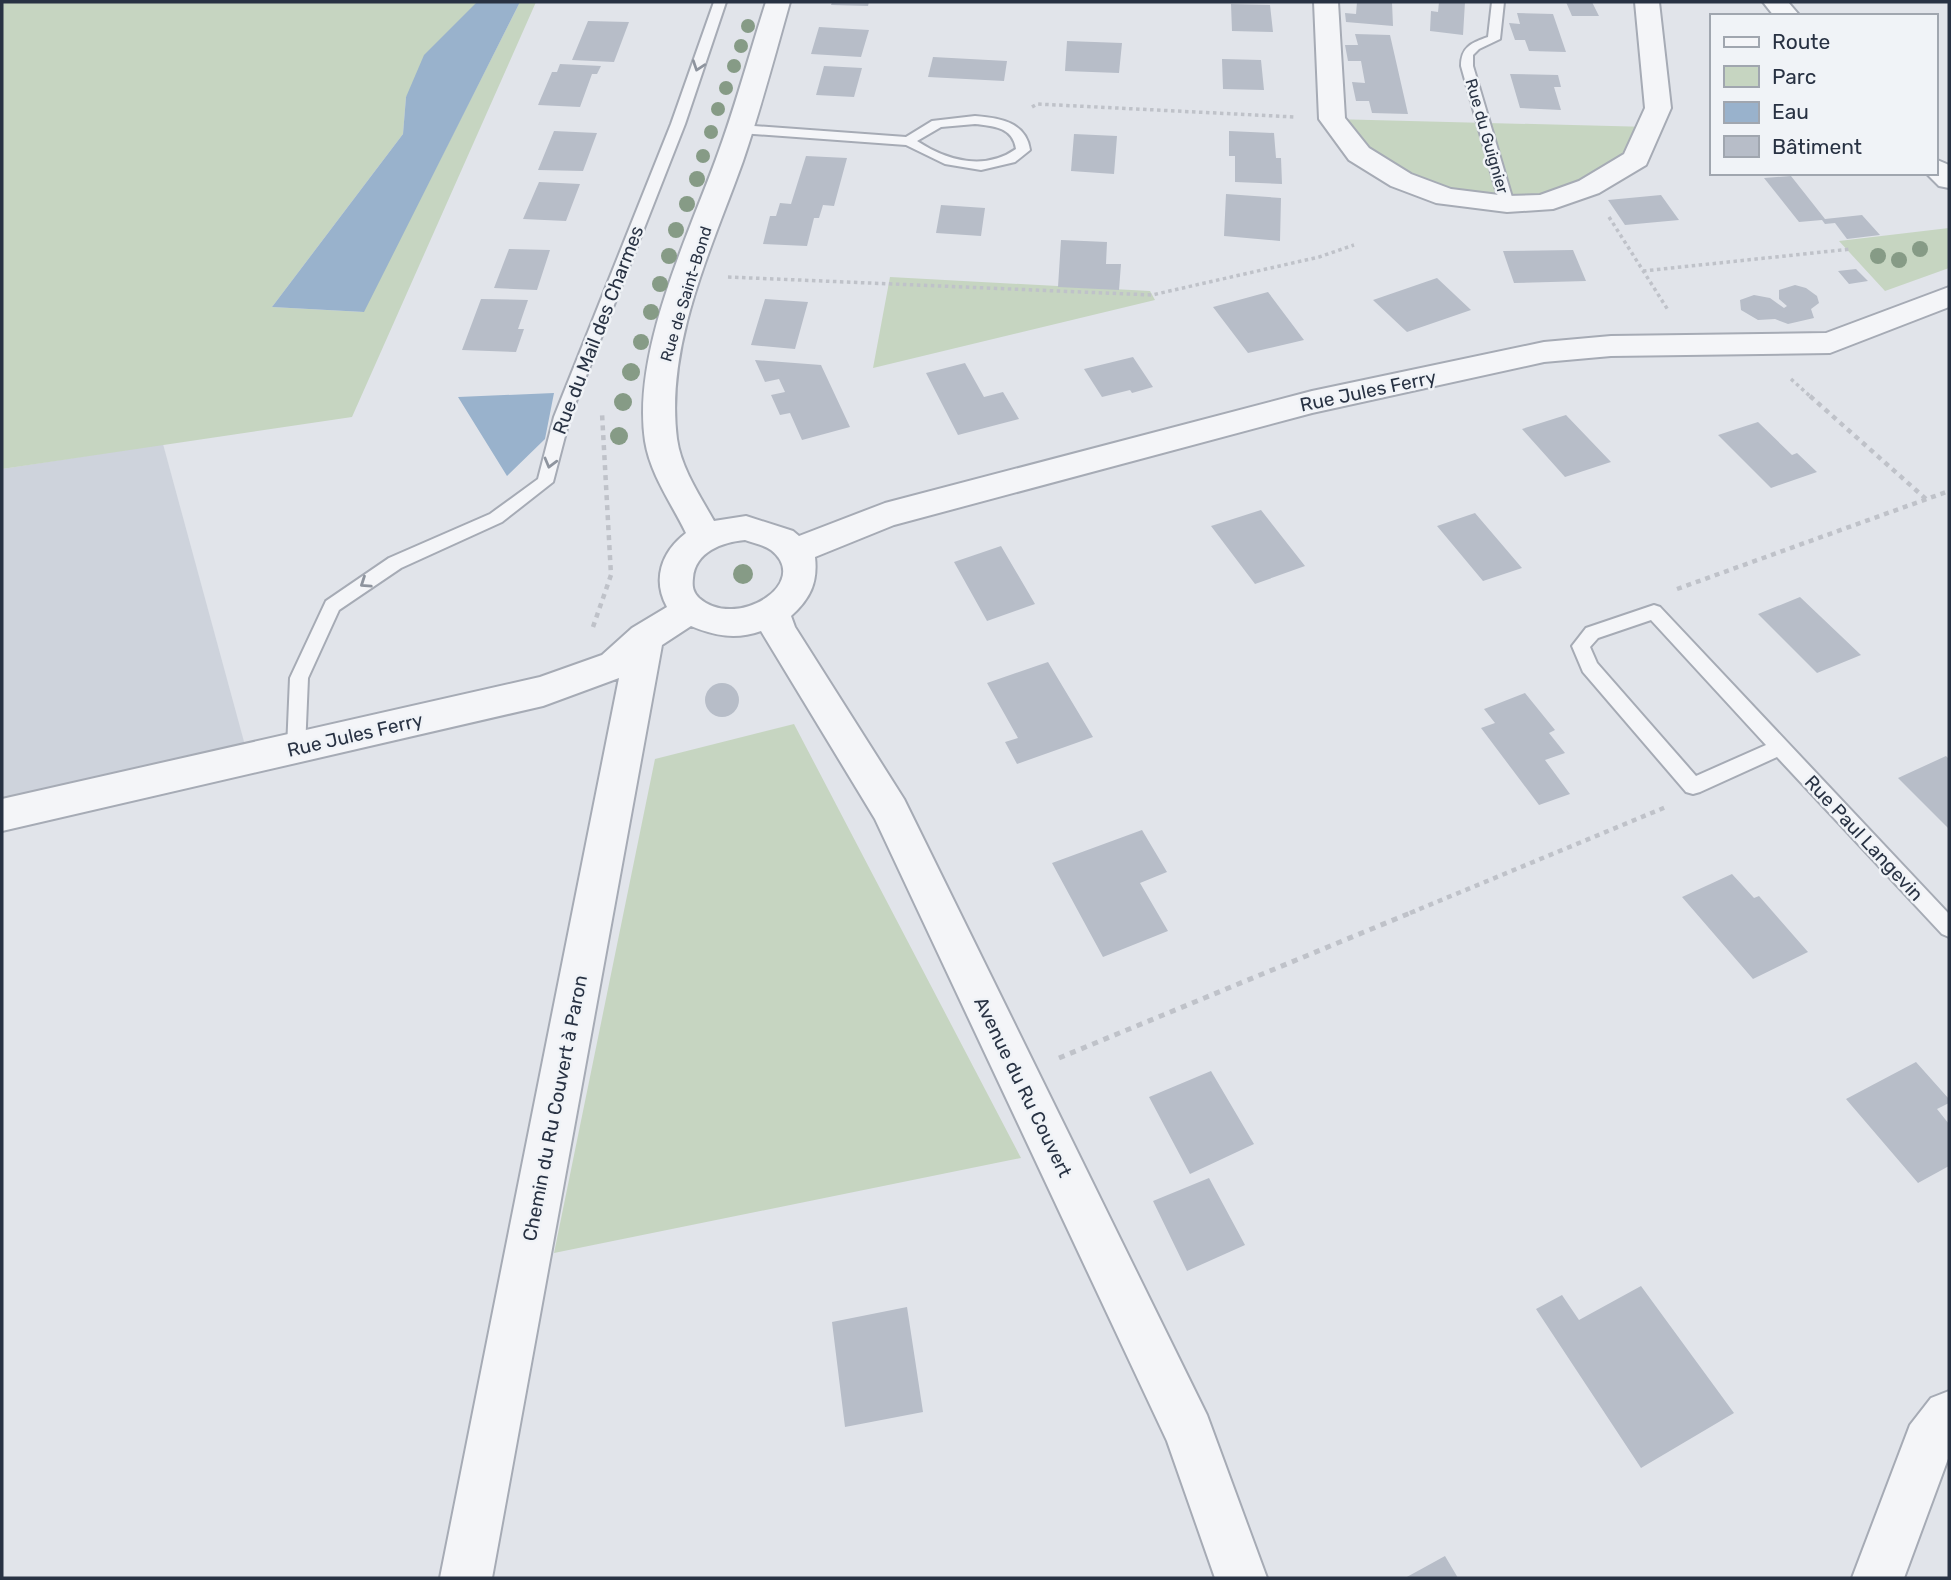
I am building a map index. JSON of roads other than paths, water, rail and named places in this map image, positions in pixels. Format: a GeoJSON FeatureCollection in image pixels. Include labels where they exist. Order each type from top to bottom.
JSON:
{"type":"FeatureCollection","features":[{"type":"Feature","properties":{"kind":"street","name":"Rue de Saint-Bond"},"geometry":{"type":"LineString","coordinates":[[705,537],[682,495],[661,442],[662,382],[669,340],[740,129],[778,2]]}},
{"type":"Feature","properties":{"kind":"street"},"geometry":{"type":"LineString","coordinates":[[1326,2],[1332,119],[1359,154],[1401,180],[1446,197],[1507,204],[1543,203],[1589,187],[1636,159],[1658,108],[1647,2]]}},
{"type":"Feature","properties":{"kind":"street","name":"Rue Jules Ferry"},"geometry":{"type":"LineString","coordinates":[[796,552],[825,538],[911,508],[1312,402],[1544,352],[1611,346],[1830,343],[1949,296]]}},
{"type":"Feature","properties":{"kind":"street"},"geometry":{"type":"LineString","coordinates":[[746,528],[767,531],[784,540],[796,552],[801,565],[801,578],[796,591],[772,613],[737,623],[703,618],[689,610],[678,596],[674,580],[678,564],[683,556],[705,537],[725,530],[746,528]]}},
{"type":"Feature","properties":{"kind":"street","name":"Rue Jules Ferry"},"geometry":{"type":"LineString","coordinates":[[2,815],[543,691],[615,665],[645,638],[689,610]]}},
{"type":"Feature","properties":{"kind":"street","name":"Avenue du Ru Couvert"},"geometry":{"type":"LineString","coordinates":[[772,613],[779,631],[890,810],[1189,1433],[1241,1578]]}},
{"type":"Feature","properties":{"kind":"street","name":"Chemin du Ru Couvert à Paron"},"geometry":{"type":"LineString","coordinates":[[466,1578],[645,638]]}},
{"type":"Feature","properties":{"kind":"street"},"geometry":{"type":"LineString","coordinates":[[1878,1578],[1928,1443],[1949,1416]]}},
{"type":"Feature","properties":{"kind":"lane","name":"Rue du Mail des Charmes"},"geometry":{"type":"LineString","coordinates":[[296,749],[299,678],[332,606],[395,563],[496,518],[545,482],[562,417],[678,124],[720,2]]}},
{"type":"Feature","properties":{"kind":"lane","name":"Rue du Guignier"},"geometry":{"type":"LineString","coordinates":[[1498,2],[1494,39],[1475,46],[1467,54],[1467,66],[1507,204]]}},
{"type":"Feature","properties":{"kind":"lane"},"geometry":{"type":"LineString","coordinates":[[740,129],[909,141],[929,155],[942,160],[975,165],[995,163],[1017,156],[1023,150],[1021,136],[1011,127],[977,120],[948,121],[920,131],[909,141]]}},
{"type":"Feature","properties":{"kind":"lane","name":"Rue Paul Langevin"},"geometry":{"type":"LineString","coordinates":[[1780,747],[1693,786],[1589,667],[1581,646],[1592,633],[1654,612],[1949,928]]}},
{"type":"Feature","properties":{"kind":"water"},"geometry":{"type":"Polygon","coordinates":[[[477,2],[520,2],[364,312],[272,307],[403,134],[406,97],[424,55],[477,2]]]}},
{"type":"Feature","properties":{"kind":"water"},"geometry":{"type":"Polygon","coordinates":[[[554,393],[545,439],[507,476],[458,397],[554,393]]]}}]}
